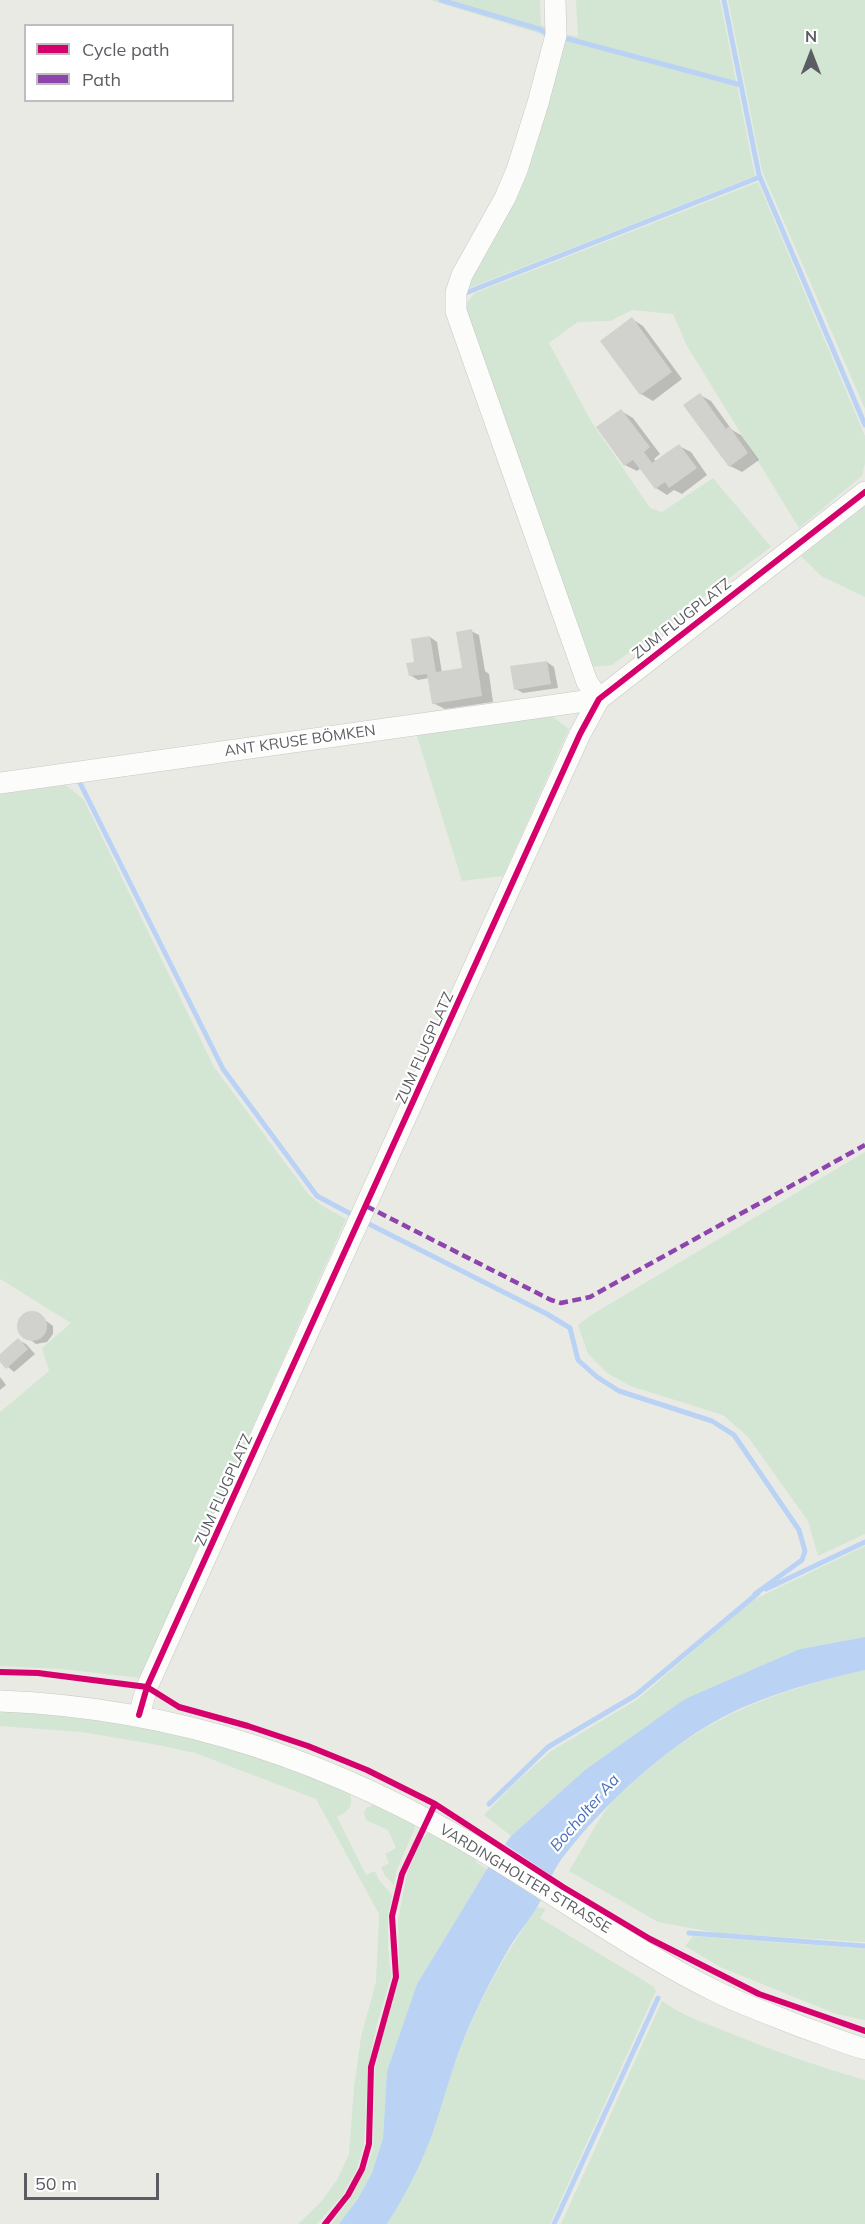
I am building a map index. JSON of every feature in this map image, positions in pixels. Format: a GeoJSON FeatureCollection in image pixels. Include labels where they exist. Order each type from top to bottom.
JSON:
{"type":"FeatureCollection","features":[{"type":"Feature","properties":{"kind":"street"},"geometry":{"type":"LineString","coordinates":[[555,0],[556,35],[517,170],[505,198],[462,275],[456,293],[456,311],[495,416],[587,682],[599,699]]}},
{"type":"Feature","properties":{"kind":"street","name":"ZUM FLUGPLATZ"},"geometry":{"type":"LineString","coordinates":[[138,1715],[147,1687],[170,1636],[580,734],[599,699],[865,492]]}},
{"type":"Feature","properties":{"kind":"street","name":"ANT KRUSE BÖMKEN"},"geometry":{"type":"LineString","coordinates":[[0,783],[599,699]]}},
{"type":"Feature","properties":{"kind":"street","name":"VARDINGHOLTER STRASSE"},"geometry":{"type":"LineString","coordinates":[[0,1701],[73,1706],[138,1715],[229,1737],[362,1786],[490,1856],[656,1959],[720,1993],[865,2049]]}},
{"type":"Feature","properties":{"kind":"green space"},"geometry":{"type":"Polygon","coordinates":[[[430,0],[540,0],[541,25],[552,30],[546,37],[430,0]]]}},
{"type":"Feature","properties":{"kind":"green space"},"geometry":{"type":"Polygon","coordinates":[[[576,0],[720,0],[755,176],[462,291],[561,33],[578,37],[576,0]]]}},
{"type":"Feature","properties":{"kind":"green space"},"geometry":{"type":"Polygon","coordinates":[[[728,0],[865,0],[865,409],[762,171],[728,0]]]}},
{"type":"Feature","properties":{"kind":"green space"},"geometry":{"type":"Polygon","coordinates":[[[758,182],[865,436],[865,463],[862,476],[799,528],[687,346],[673,314],[632,310],[610,321],[578,322],[549,343],[591,421],[650,508],[662,512],[713,478],[771,547],[612,665],[591,667],[463,307],[475,293],[758,182]]]}},
{"type":"Feature","properties":{"kind":"green space"},"geometry":{"type":"Polygon","coordinates":[[[865,506],[865,597],[821,576],[801,556],[865,506]]]}},
{"type":"Feature","properties":{"kind":"green space"},"geometry":{"type":"Polygon","coordinates":[[[549,714],[569,729],[503,876],[462,881],[416,733],[549,714]]]}},
{"type":"Feature","properties":{"kind":"green space"},"geometry":{"type":"Polygon","coordinates":[[[66,785],[84,800],[214,1067],[309,1195],[321,1205],[346,1219],[140,1678],[62,1669],[0,1666],[0,1412],[49,1371],[42,1348],[71,1323],[0,1279],[0,794],[66,785]]]}},
{"type":"Feature","properties":{"kind":"green space"},"geometry":{"type":"Polygon","coordinates":[[[865,1152],[865,1534],[818,1556],[808,1521],[748,1437],[723,1415],[630,1386],[607,1373],[588,1354],[578,1325],[591,1315],[865,1152]]]}},
{"type":"Feature","properties":{"kind":"green space"},"geometry":{"type":"Polygon","coordinates":[[[865,1546],[865,1637],[800,1649],[585,1770],[511,1836],[484,1815],[551,1751],[638,1699],[751,1601],[865,1546]]]}},
{"type":"Feature","properties":{"kind":"green space"},"geometry":{"type":"Polygon","coordinates":[[[865,1670],[865,1942],[717,1933],[658,1922],[569,1871],[613,1801],[640,1776],[692,1737],[718,1721],[774,1696],[865,1670]]]}},
{"type":"Feature","properties":{"kind":"green space"},"geometry":{"type":"Polygon","coordinates":[[[0,1709],[111,1719],[232,1747],[348,1790],[350,1806],[337,1817],[366,1875],[375,1871],[379,1880],[392,1895],[388,1915],[391,1977],[377,2024],[368,2067],[364,2144],[357,2169],[342,2196],[317,2224],[298,2224],[320,2203],[337,2180],[349,2154],[354,2087],[361,2037],[376,1982],[379,1914],[316,1799],[195,1753],[81,1732],[0,1726],[0,1709]]]}},
{"type":"Feature","properties":{"kind":"green space"},"geometry":{"type":"Polygon","coordinates":[[[375,1804],[413,1822],[415,1828],[396,1872],[394,1885],[385,1876],[381,1867],[389,1863],[385,1854],[396,1848],[388,1830],[366,1820],[364,1813],[366,1808],[375,1804]]]}},
{"type":"Feature","properties":{"kind":"green space"},"geometry":{"type":"Polygon","coordinates":[[[428,1833],[432,1833],[475,1859],[487,1869],[417,1984],[387,2071],[383,2138],[372,2173],[357,2200],[339,2224],[331,2224],[349,2200],[365,2171],[373,2149],[375,2069],[383,2031],[399,1979],[398,1920],[407,1873],[422,1839],[428,1833]]]}},
{"type":"Feature","properties":{"kind":"green space"},"geometry":{"type":"Polygon","coordinates":[[[537,1907],[546,1909],[540,1918],[653,1986],[656,1991],[550,2224],[387,2224],[412,2179],[479,2004],[537,1907]]]}},
{"type":"Feature","properties":{"kind":"green space"},"geometry":{"type":"Polygon","coordinates":[[[693,1936],[865,1949],[865,2020],[836,2014],[720,1967],[685,1946],[693,1936]]]}},
{"type":"Feature","properties":{"kind":"green space"},"geometry":{"type":"Polygon","coordinates":[[[662,2001],[690,2017],[756,2043],[865,2080],[865,2224],[561,2224],[662,2001]]]}},
{"type":"Feature","properties":{"kind":"water","name":"Bocholter Aa"},"geometry":{"type":"Polygon","coordinates":[[[865,1637],[865,1670],[775,1695],[740,1709],[701,1729],[637,1779],[579,1837],[559,1863],[540,1903],[508,1950],[480,2003],[460,2048],[432,2135],[412,2181],[394,2213],[387,2224],[339,2224],[357,2200],[372,2173],[383,2138],[387,2071],[417,1984],[487,1869],[511,1836],[585,1770],[685,1699],[800,1649],[865,1637]]]}},
{"type":"Feature","properties":{"kind":"pier"},"geometry":{"type":"Polygon","coordinates":[[[503,1843],[555,1878],[543,1902],[487,1865],[503,1843]]]}},
{"type":"Feature","properties":{"kind":"building"},"geometry":{"type":"Polygon","coordinates":[[[632,317],[672,372],[640,395],[600,341],[632,317]]]}},
{"type":"Feature","properties":{"kind":"building"},"geometry":{"type":"Polygon","coordinates":[[[700,393],[726,429],[729,426],[748,453],[729,467],[683,405],[700,393]]]}},
{"type":"Feature","properties":{"kind":"building"},"geometry":{"type":"Polygon","coordinates":[[[621,409],[650,447],[644,452],[652,463],[679,444],[697,468],[669,488],[665,482],[655,489],[633,460],[624,466],[596,427],[621,409]]]}},
{"type":"Feature","properties":{"kind":"building"},"geometry":{"type":"Polygon","coordinates":[[[472,629],[482,696],[432,704],[427,674],[409,676],[406,663],[414,662],[411,639],[430,636],[436,672],[462,668],[456,632],[472,629]]]}},
{"type":"Feature","properties":{"kind":"building"},"geometry":{"type":"Polygon","coordinates":[[[547,661],[551,684],[514,690],[510,666],[547,661]]]}},
{"type":"Feature","properties":{"kind":"building"},"geometry":{"type":"Polygon","coordinates":[[[32,1311],[38,1312],[46,1320],[46,1332],[38,1340],[32,1341],[26,1340],[18,1332],[17,1326],[18,1320],[26,1312],[32,1311]]]}},
{"type":"Feature","properties":{"kind":"building"},"geometry":{"type":"Polygon","coordinates":[[[18,1338],[28,1349],[6,1369],[0,1362],[0,1354],[18,1338]]]}},
{"type":"Feature","properties":{"kind":"waterway"},"geometry":{"type":"LineString","coordinates":[[441,0],[539,29],[551,35]]}},
{"type":"Feature","properties":{"kind":"waterway"},"geometry":{"type":"LineString","coordinates":[[724,0],[759,175],[865,425]]}},
{"type":"Feature","properties":{"kind":"waterway"},"geometry":{"type":"LineString","coordinates":[[561,37],[741,85]]}},
{"type":"Feature","properties":{"kind":"waterway"},"geometry":{"type":"LineString","coordinates":[[463,294],[760,177]]}},
{"type":"Feature","properties":{"kind":"waterway"},"geometry":{"type":"LineString","coordinates":[[80,783],[223,1069],[317,1196],[349,1213]]}},
{"type":"Feature","properties":{"kind":"waterway"},"geometry":{"type":"LineString","coordinates":[[365,1222],[547,1314],[570,1328],[578,1360],[597,1377],[619,1391],[712,1421],[734,1435],[799,1530],[805,1551],[802,1560],[755,1594]]}},
{"type":"Feature","properties":{"kind":"waterway"},"geometry":{"type":"LineString","coordinates":[[766,1589],[865,1542]]}},
{"type":"Feature","properties":{"kind":"waterway"},"geometry":{"type":"LineString","coordinates":[[489,1804],[548,1747],[636,1695],[758,1593]]}},
{"type":"Feature","properties":{"kind":"waterway"},"geometry":{"type":"LineString","coordinates":[[689,1933],[865,1946]]}},
{"type":"Feature","properties":{"kind":"waterway"},"geometry":{"type":"LineString","coordinates":[[554,2224],[658,1998]]}},
{"type":"Feature","properties":{"kind":"marked path"},"geometry":{"type":"LineString","coordinates":[[366,1206],[561,1303],[590,1297],[865,1145]]}},
{"type":"Feature","properties":{"kind":"cycle path"},"geometry":{"type":"LineString","coordinates":[[139,1715],[147,1687],[170,1636],[580,734],[599,699],[865,492]]}},
{"type":"Feature","properties":{"kind":"cycle path"},"geometry":{"type":"LineString","coordinates":[[0,1672],[38,1673],[147,1687],[179,1707],[308,1746],[367,1770],[435,1804],[563,1887],[650,1939],[759,1994],[865,2031]]}},
{"type":"Feature","properties":{"kind":"cycle path"},"geometry":{"type":"LineString","coordinates":[[325,2224],[348,2195],[362,2169],[369,2144],[371,2067],[396,1977],[392,1916],[402,1874],[435,1804]]}}]}
